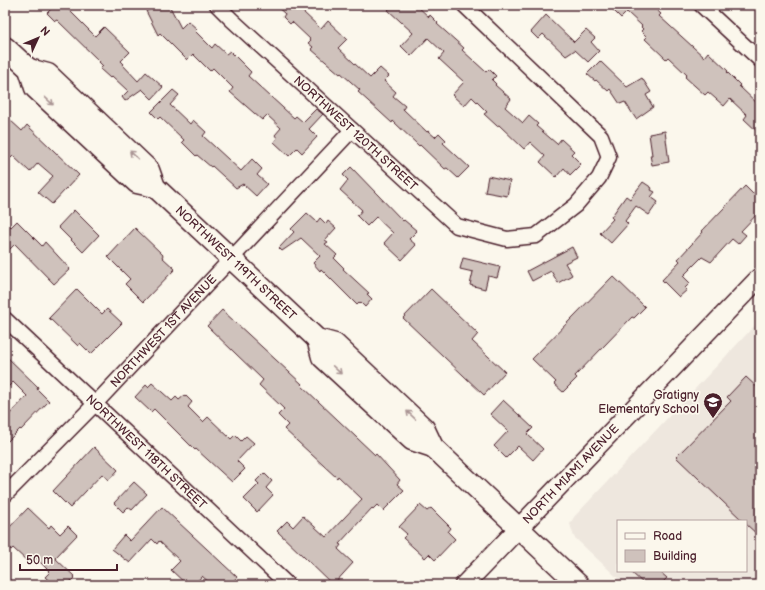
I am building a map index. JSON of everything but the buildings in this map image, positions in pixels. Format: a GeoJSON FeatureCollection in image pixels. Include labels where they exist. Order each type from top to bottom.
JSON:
{"type":"FeatureCollection","features":[{"type":"Feature","properties":{"kind":"main road","name":"NORTHWEST 119TH STREET"},"geometry":{"type":"LineString","coordinates":[[5,47],[29,69],[48,74],[149,170],[155,187],[317,339],[322,357],[412,440],[433,447],[578,585]]}},
{"type":"Feature","properties":{"kind":"street","name":"NORTHWEST 120TH STREET"},"geometry":{"type":"LineString","coordinates":[[217,5],[457,226],[507,239],[536,236],[576,205],[599,178],[610,157],[601,136],[470,7]]}},
{"type":"Feature","properties":{"kind":"street"},"geometry":{"type":"LineString","coordinates":[[701,5],[760,60]]}},
{"type":"Feature","properties":{"kind":"street","name":"NORTHWEST 1ST AVENUE"},"geometry":{"type":"LineString","coordinates":[[5,494],[94,404],[352,130]]}},
{"type":"Feature","properties":{"kind":"street","name":"NORTH MIAMI AVENUE"},"geometry":{"type":"LineString","coordinates":[[464,585],[760,277]]}},
{"type":"Feature","properties":{"kind":"street","name":"NORTHWEST 118TH STREET"},"geometry":{"type":"LineString","coordinates":[[5,319],[288,585]]}},
{"type":"Feature","properties":{"kind":"shaded area","name":"Gratigny Elementary School"},"geometry":{"type":"Polygon","coordinates":[[[760,320],[760,585],[625,585],[574,537],[570,524],[574,517],[760,320]]]}},
{"type":"Feature","properties":{"kind":"place","name":"Gratigny Elementary School"},"geometry":{"type":"Point","coordinates":[713,419]}}]}
